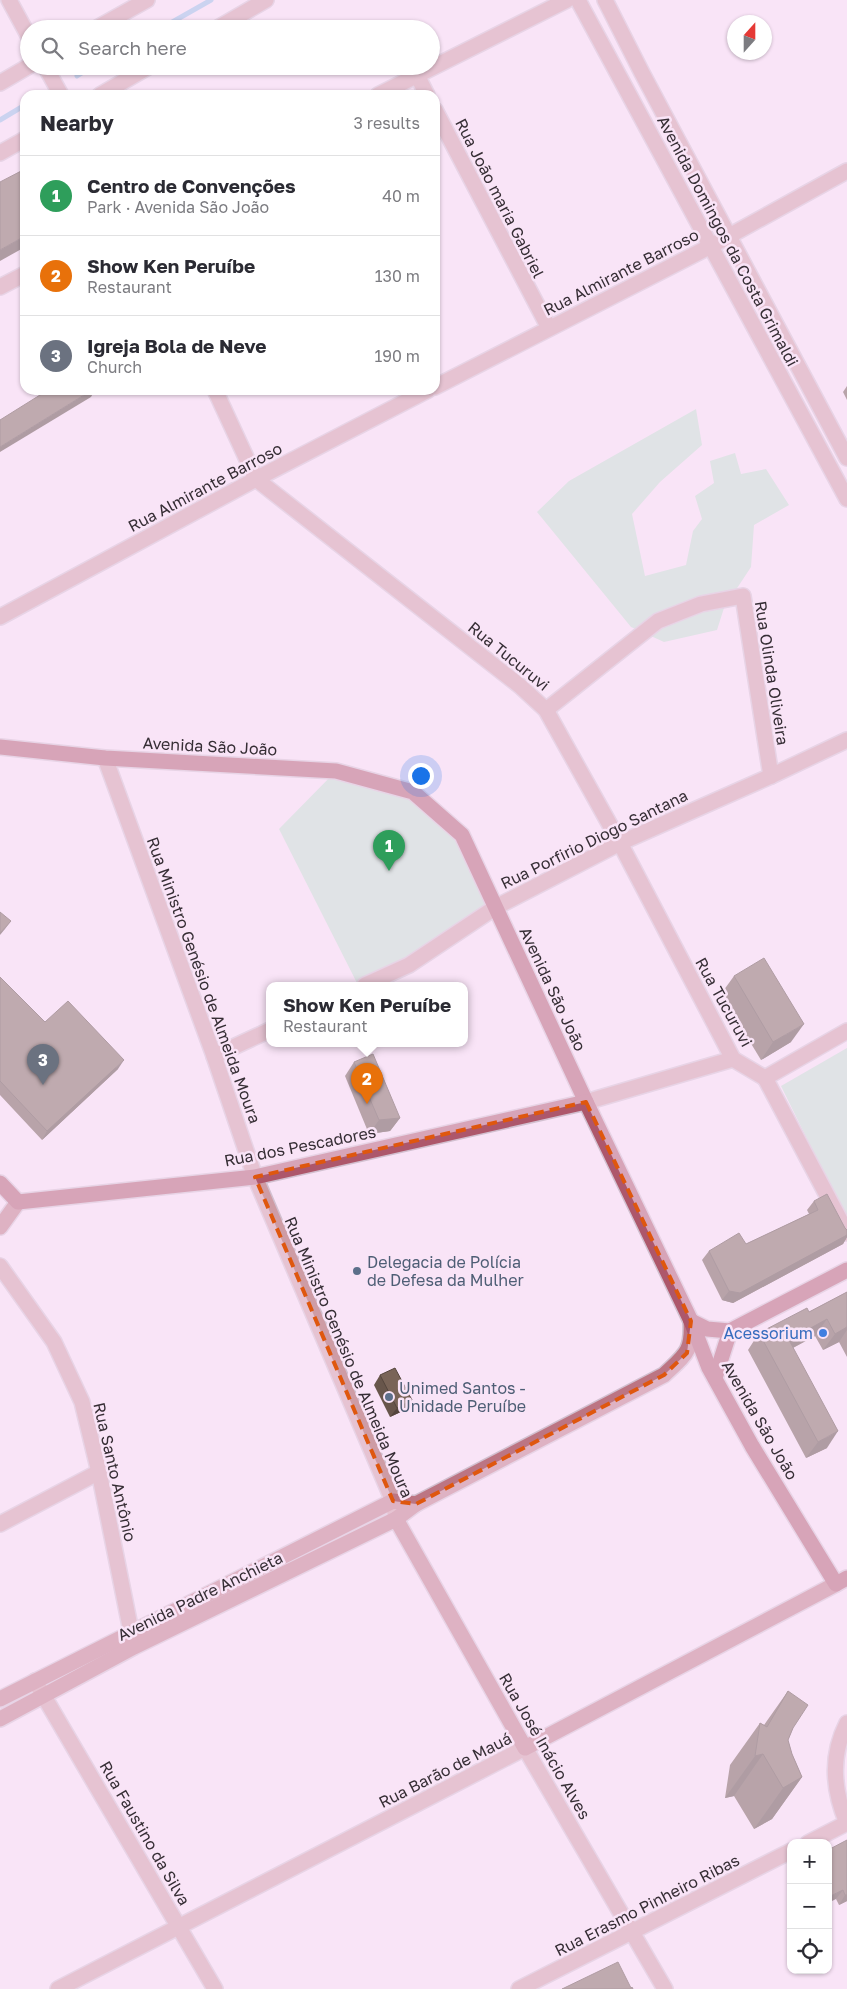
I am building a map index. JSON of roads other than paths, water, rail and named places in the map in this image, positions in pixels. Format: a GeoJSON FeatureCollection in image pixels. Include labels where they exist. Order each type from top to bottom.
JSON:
{"type":"FeatureCollection","features":[{"type":"Feature","properties":{"kind":"main road","name":"Avenida São João"},"geometry":{"type":"LineString","coordinates":[[0,747],[105,758],[336,771],[413,792],[462,835],[586,1102],[691,1321],[715,1378],[752,1446],[842,1581]]}},
{"type":"Feature","properties":{"kind":"main road","name":"Rua dos Pescadores"},"geometry":{"type":"LineString","coordinates":[[18,1202],[255,1177],[586,1102]]}},
{"type":"Feature","properties":{"kind":"main road"},"geometry":{"type":"LineString","coordinates":[[0,1183],[18,1202],[0,1226]]}},
{"type":"Feature","properties":{"kind":"main road"},"geometry":{"type":"LineString","coordinates":[[691,1321],[707,1329],[730,1331],[847,1270]]}},
{"type":"Feature","properties":{"kind":"main road","name":"Avenida Padre Anchieta"},"geometry":{"type":"LineString","coordinates":[[0,1719],[134,1647],[396,1519],[416,1504],[664,1375],[687,1354],[692,1335],[691,1321]]}},
{"type":"Feature","properties":{"kind":"main road"},"geometry":{"type":"LineString","coordinates":[[715,1378],[730,1331]]}},
{"type":"Feature","properties":{"kind":"main road"},"geometry":{"type":"LineString","coordinates":[[393,1501],[416,1504]]}},
{"type":"Feature","properties":{"kind":"main road","name":"Avenida Padre Anchieta"},"geometry":{"type":"LineString","coordinates":[[0,1699],[393,1501]]}},
{"type":"Feature","properties":{"kind":"main road","name":"Rua José Inácio Alves"},"geometry":{"type":"LineString","coordinates":[[396,1519],[525,1748]]}},
{"type":"Feature","properties":{"kind":"main road","name":"Rua Barão de Mauá"},"geometry":{"type":"LineString","coordinates":[[525,1748],[842,1581]]}},
{"type":"Feature","properties":{"kind":"street"},"geometry":{"type":"LineString","coordinates":[[9,0],[20,20]]}},
{"type":"Feature","properties":{"kind":"street"},"geometry":{"type":"LineString","coordinates":[[111,20],[147,0]]}},
{"type":"Feature","properties":{"kind":"street"},"geometry":{"type":"LineString","coordinates":[[232,20],[266,0]]}},
{"type":"Feature","properties":{"kind":"street"},"geometry":{"type":"LineString","coordinates":[[440,64],[566,0]]}},
{"type":"Feature","properties":{"kind":"street","name":"Avenida Domingos da Costa Grimaldi"},"geometry":{"type":"LineString","coordinates":[[578,0],[847,499]]}},
{"type":"Feature","properties":{"kind":"street","name":"Avenida Domingos da Costa Grimaldi"},"geometry":{"type":"LineString","coordinates":[[605,0],[847,458]]}},
{"type":"Feature","properties":{"kind":"street"},"geometry":{"type":"LineString","coordinates":[[0,83],[20,71]]}},
{"type":"Feature","properties":{"kind":"street"},"geometry":{"type":"LineString","coordinates":[[49,75],[58,90]]}},
{"type":"Feature","properties":{"kind":"street"},"geometry":{"type":"LineString","coordinates":[[109,90],[134,75]]}},
{"type":"Feature","properties":{"kind":"street"},"geometry":{"type":"LineString","coordinates":[[388,90],[417,76],[424,90]]}},
{"type":"Feature","properties":{"kind":"street","name":"Rua João maria Gabriel"},"geometry":{"type":"LineString","coordinates":[[440,120],[549,328]]}},
{"type":"Feature","properties":{"kind":"street"},"geometry":{"type":"LineString","coordinates":[[0,153],[20,141]]}},
{"type":"Feature","properties":{"kind":"street","name":"Rua Almirante Barroso"},"geometry":{"type":"LineString","coordinates":[[440,383],[711,246],[847,171]]}},
{"type":"Feature","properties":{"kind":"street"},"geometry":{"type":"LineString","coordinates":[[0,287],[20,277]]}},
{"type":"Feature","properties":{"kind":"street","name":"Rua Tucuruvi"},"geometry":{"type":"LineString","coordinates":[[217,395],[256,478],[520,686],[546,710],[620,843],[733,1059],[765,1078]]}},
{"type":"Feature","properties":{"kind":"street","name":"Rua Almirante Barroso"},"geometry":{"type":"LineString","coordinates":[[0,617],[256,478],[418,395]]}},
{"type":"Feature","properties":{"kind":"street","name":"Rua Olinda Oliveira"},"geometry":{"type":"LineString","coordinates":[[546,710],[658,621],[701,604],[743,596],[771,776]]}},
{"type":"Feature","properties":{"kind":"street","name":"Rua Porfirio Diogo Santana"},"geometry":{"type":"LineString","coordinates":[[372,982],[409,965],[496,907],[620,843],[847,740]]}},
{"type":"Feature","properties":{"kind":"street","name":"Rua Ministro Genésio de Almeida Moura"},"geometry":{"type":"LineString","coordinates":[[105,758],[214,1056],[255,1177],[393,1501],[396,1519]]}},
{"type":"Feature","properties":{"kind":"street"},"geometry":{"type":"LineString","coordinates":[[847,1031],[765,1078],[847,1233]]}},
{"type":"Feature","properties":{"kind":"street"},"geometry":{"type":"LineString","coordinates":[[214,1056],[266,1032]]}},
{"type":"Feature","properties":{"kind":"street"},"geometry":{"type":"LineString","coordinates":[[586,1102],[733,1059]]}},
{"type":"Feature","properties":{"kind":"street","name":"Rua Santo Antônio"},"geometry":{"type":"LineString","coordinates":[[0,1266],[54,1342],[82,1402],[99,1472],[134,1647]]}},
{"type":"Feature","properties":{"kind":"street"},"geometry":{"type":"LineString","coordinates":[[0,1524],[99,1472]]}},
{"type":"Feature","properties":{"kind":"street","name":"Rua Faustino da Silva"},"geometry":{"type":"LineString","coordinates":[[34,1681],[215,1989]]}},
{"type":"Feature","properties":{"kind":"street"},"geometry":{"type":"LineString","coordinates":[[816,1839],[847,1823],[840,1806],[834,1772],[839,1739],[847,1723]]}},
{"type":"Feature","properties":{"kind":"street","name":"Rua Barão de Mauá"},"geometry":{"type":"LineString","coordinates":[[58,1989],[525,1748]]}},
{"type":"Feature","properties":{"kind":"street","name":"Rua José Inácio Alves"},"geometry":{"type":"LineString","coordinates":[[525,1748],[665,1989]]}},
{"type":"Feature","properties":{"kind":"street","name":"Rua Erasmo Pinheiro Ribas"},"geometry":{"type":"LineString","coordinates":[[519,1989],[787,1854]]}},
{"type":"Feature","properties":{"kind":"waterway"},"geometry":{"type":"LineString","coordinates":[[176,20],[211,0]]}},
{"type":"Feature","properties":{"kind":"waterway"},"geometry":{"type":"LineString","coordinates":[[0,120],[20,108]]}},
{"type":"Feature","properties":{"kind":"place","name":"Centro de Convenções"},"geometry":{"type":"Point","coordinates":[389,871]}},
{"type":"Feature","properties":{"kind":"place","name":"Igreja Bola de Neve"},"geometry":{"type":"Point","coordinates":[43,1085]}},
{"type":"Feature","properties":{"kind":"place","name":"Show Ken Peruíbe"},"geometry":{"type":"Point","coordinates":[367,1104]}},
{"type":"Feature","properties":{"kind":"place","name":"Delegacia de Polícia de Defesa da Mulher"},"geometry":{"type":"Point","coordinates":[357,1271]}},
{"type":"Feature","properties":{"kind":"place","name":"Acessorium"},"geometry":{"type":"Point","coordinates":[823,1333]}},
{"type":"Feature","properties":{"kind":"place","name":"Unimed Santos - Unidade Peruíbe"},"geometry":{"type":"Point","coordinates":[389,1397]}}]}
